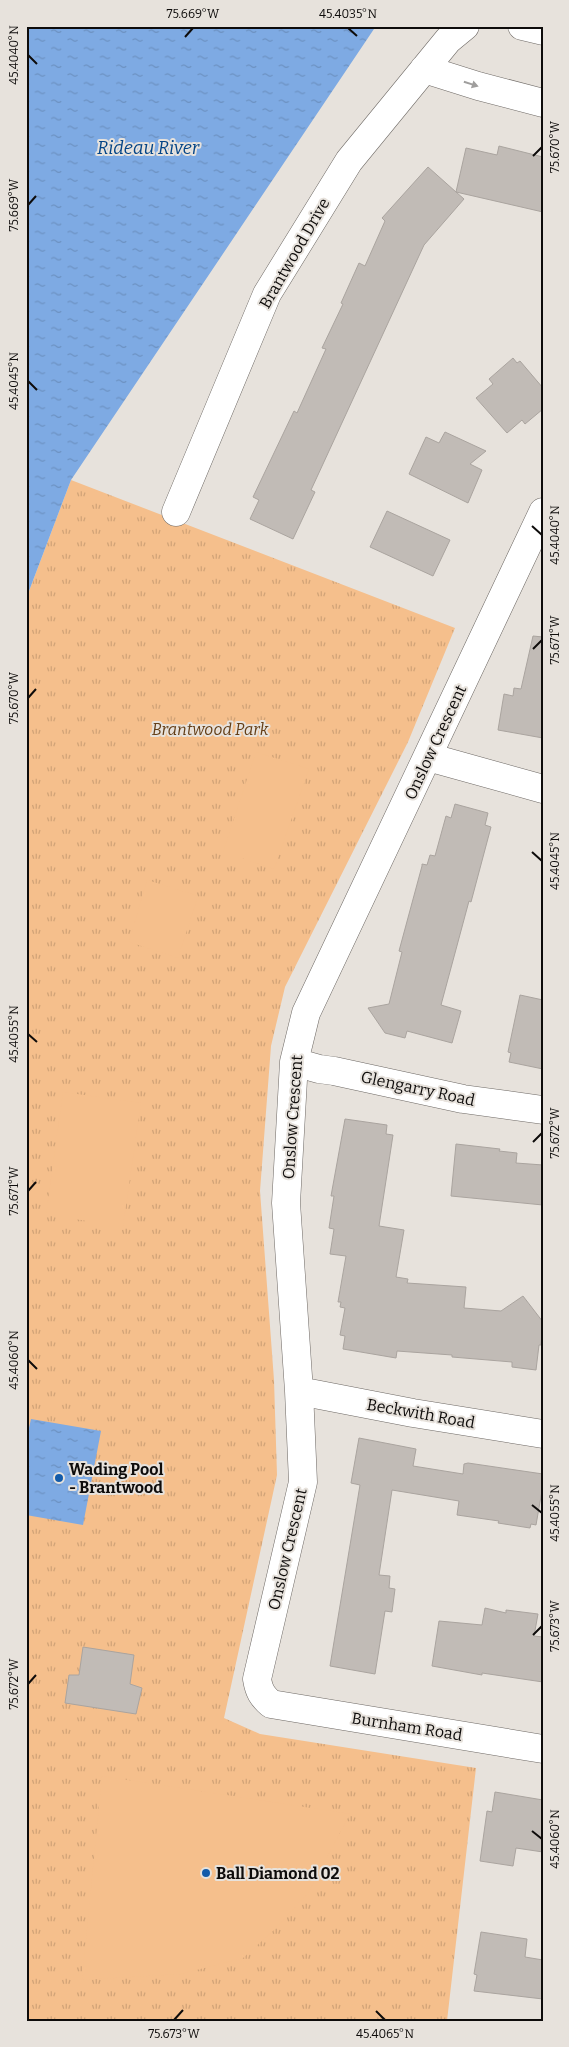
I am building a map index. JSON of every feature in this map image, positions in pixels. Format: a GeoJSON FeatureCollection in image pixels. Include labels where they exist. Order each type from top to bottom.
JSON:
{"type":"FeatureCollection","features":[{"type":"Feature","properties":{"kind":"street","name":"Brantwood Drive"},"geometry":{"type":"LineString","coordinates":[[176,512],[267,294],[349,161],[448,40],[465,26]]}},
{"type":"Feature","properties":{"kind":"street"},"geometry":{"type":"LineString","coordinates":[[522,26],[543,31]]}},
{"type":"Feature","properties":{"kind":"street"},"geometry":{"type":"LineString","coordinates":[[424,69],[478,86],[543,103]]}},
{"type":"Feature","properties":{"kind":"street","name":"Onslow Crescent"},"geometry":{"type":"LineString","coordinates":[[272,1704],[263,1697],[259,1690],[257,1679],[303,1482],[299,1390],[286,1203],[294,1062],[306,1013],[543,512]]}},
{"type":"Feature","properties":{"kind":"street"},"geometry":{"type":"LineString","coordinates":[[428,757],[543,789]]}},
{"type":"Feature","properties":{"kind":"street","name":"Glengarry Road"},"geometry":{"type":"LineString","coordinates":[[294,1062],[463,1099],[543,1110]]}},
{"type":"Feature","properties":{"kind":"street","name":"Beckwith Road"},"geometry":{"type":"LineString","coordinates":[[299,1390],[414,1413],[543,1434]]}},
{"type":"Feature","properties":{"kind":"street","name":"Burnham Road"},"geometry":{"type":"LineString","coordinates":[[272,1704],[543,1749]]}},
{"type":"Feature","properties":{"kind":"green space","name":"Brantwood Park"},"geometry":{"type":"Polygon","coordinates":[[[71,480],[455,628],[408,742],[285,987],[271,1046],[260,1191],[274,1380],[277,1475],[224,1718],[260,1734],[476,1768],[447,2021],[26,2021],[26,599],[71,480]]]}},
{"type":"Feature","properties":{"kind":"green space"},"geometry":{"type":"Polygon","coordinates":[[[256,752],[309,769],[274,869],[223,852],[256,752]]]}},
{"type":"Feature","properties":{"kind":"green space"},"geometry":{"type":"Polygon","coordinates":[[[147,880],[198,896],[178,958],[129,942],[147,880]]]}},
{"type":"Feature","properties":{"kind":"green space"},"geometry":{"type":"Polygon","coordinates":[[[63,1092],[141,1103],[123,1226],[46,1215],[63,1092]]]}},
{"type":"Feature","properties":{"kind":"green space","name":"Ball Diamond 02"},"geometry":{"type":"Polygon","coordinates":[[[102,1776],[350,1814],[308,1893],[275,1929],[243,1958],[181,1974],[82,1980],[102,1776]]]}},
{"type":"Feature","properties":{"kind":"water","name":"Rideau River"},"geometry":{"type":"Polygon","coordinates":[[[26,26],[376,26],[71,480],[26,599],[26,26]]]}},
{"type":"Feature","properties":{"kind":"water","name":"Wading Pool - Brantwood"},"geometry":{"type":"Polygon","coordinates":[[[31,1419],[101,1431],[83,1525],[26,1515],[26,1441],[31,1419]]]}},
{"type":"Feature","properties":{"kind":"building"},"geometry":{"type":"Polygon","coordinates":[[[499,146],[543,157],[543,212],[456,192],[466,148],[497,155],[499,146]]]}},
{"type":"Feature","properties":{"kind":"building"},"geometry":{"type":"Polygon","coordinates":[[[428,167],[464,199],[424,245],[311,490],[315,492],[293,539],[250,519],[259,500],[253,497],[294,411],[297,413],[326,349],[322,348],[343,304],[341,303],[359,263],[365,266],[385,221],[382,218],[428,167]]]}},
{"type":"Feature","properties":{"kind":"building"},"geometry":{"type":"Polygon","coordinates":[[[513,358],[517,363],[520,361],[543,388],[543,409],[525,424],[522,420],[507,433],[476,398],[493,384],[489,379],[513,358]]]}},
{"type":"Feature","properties":{"kind":"building"},"geometry":{"type":"Polygon","coordinates":[[[445,432],[486,451],[470,464],[482,470],[468,503],[409,474],[426,437],[439,443],[445,432]]]}},
{"type":"Feature","properties":{"kind":"building"},"geometry":{"type":"Polygon","coordinates":[[[387,511],[450,540],[433,576],[370,547],[387,511]]]}},
{"type":"Feature","properties":{"kind":"building"},"geometry":{"type":"Polygon","coordinates":[[[533,636],[543,637],[543,738],[498,730],[504,694],[513,696],[514,688],[521,689],[533,636]]]}},
{"type":"Feature","properties":{"kind":"building"},"geometry":{"type":"Polygon","coordinates":[[[455,804],[488,813],[485,825],[491,827],[441,1005],[461,1011],[452,1043],[407,1031],[405,1038],[385,1033],[368,1008],[389,1004],[402,952],[399,951],[422,864],[427,865],[430,855],[435,856],[446,816],[451,818],[455,804]]]}},
{"type":"Feature","properties":{"kind":"building"},"geometry":{"type":"Polygon","coordinates":[[[520,995],[543,1000],[543,1069],[509,1062],[511,1053],[508,1052],[520,995]]]}},
{"type":"Feature","properties":{"kind":"building"},"geometry":{"type":"Polygon","coordinates":[[[345,1119],[387,1125],[386,1134],[393,1135],[379,1226],[404,1230],[396,1277],[408,1279],[407,1283],[466,1287],[464,1308],[501,1311],[523,1296],[543,1322],[536,1370],[512,1367],[512,1362],[452,1357],[452,1355],[397,1351],[396,1358],[343,1349],[345,1336],[340,1335],[345,1308],[340,1307],[341,1302],[338,1302],[346,1256],[330,1254],[334,1229],[329,1228],[334,1196],[331,1196],[345,1119]]]}},
{"type":"Feature","properties":{"kind":"building"},"geometry":{"type":"Polygon","coordinates":[[[456,1144],[517,1153],[516,1163],[543,1165],[543,1205],[451,1196],[456,1144]]]}},
{"type":"Feature","properties":{"kind":"building"},"geometry":{"type":"Polygon","coordinates":[[[359,1438],[416,1449],[413,1466],[463,1474],[464,1464],[468,1463],[543,1474],[536,1525],[531,1524],[530,1528],[457,1515],[459,1501],[392,1490],[379,1575],[390,1576],[389,1588],[395,1589],[392,1612],[385,1611],[375,1674],[330,1666],[360,1485],[351,1483],[359,1438]]]}},
{"type":"Feature","properties":{"kind":"building"},"geometry":{"type":"Polygon","coordinates":[[[485,1608],[506,1613],[506,1610],[538,1614],[534,1636],[543,1637],[543,1682],[482,1673],[482,1675],[432,1666],[439,1621],[482,1625],[485,1608]]]}},
{"type":"Feature","properties":{"kind":"building"},"geometry":{"type":"Polygon","coordinates":[[[83,1647],[134,1655],[130,1684],[142,1688],[136,1714],[65,1703],[69,1675],[79,1675],[83,1647]]]}},
{"type":"Feature","properties":{"kind":"building"},"geometry":{"type":"Polygon","coordinates":[[[495,1792],[543,1800],[543,1852],[516,1848],[513,1866],[480,1861],[487,1811],[492,1812],[495,1792]]]}},
{"type":"Feature","properties":{"kind":"building"},"geometry":{"type":"Polygon","coordinates":[[[481,1932],[527,1939],[525,1957],[543,1960],[543,1999],[474,1991],[477,1975],[474,1974],[481,1932]]]}},
{"type":"Feature","properties":{"kind":"place","name":"Wading Pool - Brantwood"},"geometry":{"type":"Point","coordinates":[59,1478]}},
{"type":"Feature","properties":{"kind":"place","name":"Ball Diamond 02"},"geometry":{"type":"Point","coordinates":[206,1873]}}]}
